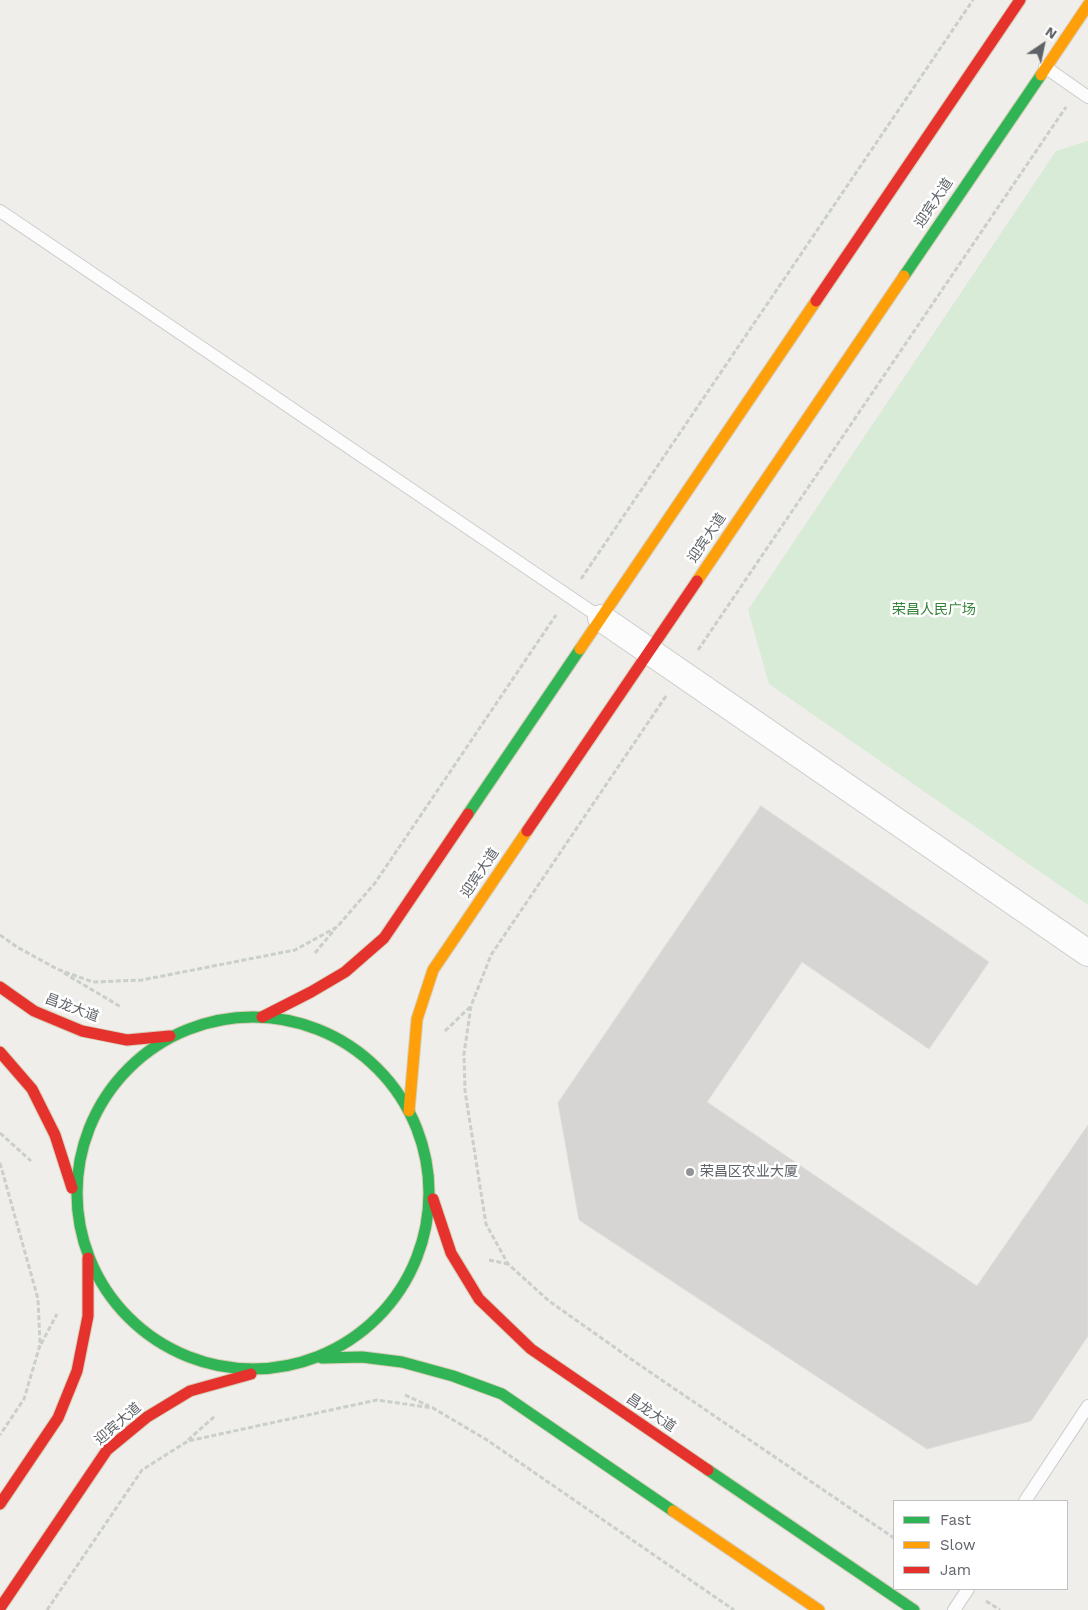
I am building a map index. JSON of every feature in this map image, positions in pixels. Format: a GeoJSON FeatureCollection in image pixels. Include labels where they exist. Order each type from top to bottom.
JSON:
{"type":"FeatureCollection","features":[{"type":"Feature","properties":{"kind":"main road"},"geometry":{"type":"LineString","coordinates":[[262,1017],[311,992],[344,972],[384,938],[1020,0]]}},
{"type":"Feature","properties":{"kind":"main road","name":"迎宾大道"},"geometry":{"type":"LineString","coordinates":[[409,1111],[418,1019],[432,970],[1088,5]]}},
{"type":"Feature","properties":{"kind":"main road","name":"昌龙大道"},"geometry":{"type":"LineString","coordinates":[[0,987],[34,1010],[82,1030],[126,1040],[171,1036]]}},
{"type":"Feature","properties":{"kind":"main road"},"geometry":{"type":"LineString","coordinates":[[76,1201],[80,1152],[99,1105],[130,1065],[171,1036],[215,1020],[262,1017],[321,1030],[372,1063],[409,1111],[424,1149],[430,1189],[426,1232],[412,1272],[389,1308],[357,1337],[320,1358]]}},
{"type":"Feature","properties":{"kind":"main road"},"geometry":{"type":"LineString","coordinates":[[0,1052],[32,1089],[55,1136],[76,1201],[88,1256],[88,1316],[77,1371],[58,1418],[0,1504]]}},
{"type":"Feature","properties":{"kind":"main road","name":"昌龙大道"},"geometry":{"type":"LineString","coordinates":[[430,1189],[451,1252],[478,1299],[531,1349],[914,1610]]}},
{"type":"Feature","properties":{"kind":"main road"},"geometry":{"type":"LineString","coordinates":[[88,1256],[116,1305],[158,1342],[210,1364],[265,1370]]}},
{"type":"Feature","properties":{"kind":"main road"},"geometry":{"type":"LineString","coordinates":[[320,1358],[368,1358],[419,1366],[462,1378],[502,1394],[818,1610]]}},
{"type":"Feature","properties":{"kind":"main road","name":"迎宾大道"},"geometry":{"type":"LineString","coordinates":[[0,1608],[107,1450],[147,1417],[190,1391],[265,1370],[320,1358]]}},
{"type":"Feature","properties":{"kind":"street"},"geometry":{"type":"LineString","coordinates":[[601,618],[1088,953]]}},
{"type":"Feature","properties":{"kind":"lane"},"geometry":{"type":"LineString","coordinates":[[1045,67],[1083,93]]}},
{"type":"Feature","properties":{"kind":"lane"},"geometry":{"type":"LineString","coordinates":[[0,211],[601,618]]}},
{"type":"Feature","properties":{"kind":"lane"},"geometry":{"type":"LineString","coordinates":[[1026,1500],[1088,1406]]}},
{"type":"Feature","properties":{"kind":"lane"},"geometry":{"type":"LineString","coordinates":[[954,1610],[967,1590]]}},
{"type":"Feature","properties":{"kind":"path"},"geometry":{"type":"LineString","coordinates":[[893,1537],[649,1372],[549,1301],[508,1264],[486,1224],[466,1091],[464,1054],[471,1006],[491,955],[682,673],[1083,93]]}},
{"type":"Feature","properties":{"kind":"path"},"geometry":{"type":"LineString","coordinates":[[57,969],[122,1007]]}},
{"type":"Feature","properties":{"kind":"path"},"geometry":{"type":"LineString","coordinates":[[0,1163],[38,1299],[40,1346],[24,1399],[0,1435]]}},
{"type":"Feature","properties":{"kind":"path"},"geometry":{"type":"LineString","coordinates":[[47,1610],[142,1470],[188,1441],[377,1400],[433,1408],[487,1440],[734,1610]]}},
{"type":"Feature","properties":{"kind":"green space","name":"荣昌人民广场"},"geometry":{"type":"Polygon","coordinates":[[[1088,141],[1088,905],[769,684],[748,610],[1056,151],[1088,141]]]}},
{"type":"Feature","properties":{"kind":"building","name":"荣昌区农业大厦"},"geometry":{"type":"Polygon","coordinates":[[[761,806],[989,962],[929,1049],[802,962],[707,1102],[977,1286],[1088,1125],[1088,1336],[1031,1421],[927,1449],[579,1220],[558,1103],[761,806]]]}},
{"type":"Feature","properties":{"kind":"traffic: fast"},"geometry":{"type":"LineString","coordinates":[[904,276],[1041,75]]}},
{"type":"Feature","properties":{"kind":"traffic: fast"},"geometry":{"type":"LineString","coordinates":[[468,814],[580,649]]}},
{"type":"Feature","properties":{"kind":"traffic: fast"},"geometry":{"type":"LineString","coordinates":[[253,1017],[287,1021],[320,1031],[351,1047],[377,1069],[399,1095],[415,1126],[425,1159],[429,1193],[425,1227],[415,1260],[399,1291],[377,1317],[351,1339],[320,1355],[287,1365],[253,1369],[219,1365],[186,1355],[155,1339],[129,1317],[107,1291],[91,1260],[81,1227],[77,1193],[81,1159],[91,1126],[107,1095],[129,1069],[155,1047],[186,1031],[219,1021],[253,1017]]}},
{"type":"Feature","properties":{"kind":"traffic: fast"},"geometry":{"type":"LineString","coordinates":[[322,1358],[362,1357],[402,1362],[453,1376],[502,1394],[673,1511]]}},
{"type":"Feature","properties":{"kind":"traffic: fast"},"geometry":{"type":"LineString","coordinates":[[708,1470],[914,1610]]}},
{"type":"Feature","properties":{"kind":"traffic: slow"},"geometry":{"type":"LineString","coordinates":[[1041,75],[1088,5]]}},
{"type":"Feature","properties":{"kind":"traffic: slow"},"geometry":{"type":"LineString","coordinates":[[697,581],[904,276]]}},
{"type":"Feature","properties":{"kind":"traffic: slow"},"geometry":{"type":"LineString","coordinates":[[580,649],[816,301]]}},
{"type":"Feature","properties":{"kind":"traffic: slow"},"geometry":{"type":"LineString","coordinates":[[409,1111],[417,1019],[433,970],[527,831]]}},
{"type":"Feature","properties":{"kind":"traffic: slow"},"geometry":{"type":"LineString","coordinates":[[673,1511],[819,1610]]}},
{"type":"Feature","properties":{"kind":"traffic: jam"},"geometry":{"type":"LineString","coordinates":[[816,301],[1020,0]]}},
{"type":"Feature","properties":{"kind":"traffic: jam"},"geometry":{"type":"LineString","coordinates":[[527,831],[697,581]]}},
{"type":"Feature","properties":{"kind":"traffic: jam"},"geometry":{"type":"LineString","coordinates":[[262,1017],[345,972],[384,938],[468,814]]}},
{"type":"Feature","properties":{"kind":"traffic: jam"},"geometry":{"type":"LineString","coordinates":[[0,987],[34,1011],[82,1031],[127,1040],[170,1036]]}},
{"type":"Feature","properties":{"kind":"traffic: jam"},"geometry":{"type":"LineString","coordinates":[[0,1052],[32,1089],[55,1135],[72,1188]]}},
{"type":"Feature","properties":{"kind":"traffic: jam"},"geometry":{"type":"LineString","coordinates":[[433,1199],[451,1253],[479,1299],[531,1349],[708,1470]]}},
{"type":"Feature","properties":{"kind":"traffic: jam"},"geometry":{"type":"LineString","coordinates":[[0,1504],[58,1418],[77,1371],[88,1316],[88,1258]]}},
{"type":"Feature","properties":{"kind":"traffic: jam"},"geometry":{"type":"LineString","coordinates":[[0,1608],[107,1450],[147,1417],[190,1391],[251,1374]]}},
{"type":"Feature","properties":{"kind":"place","name":"荣昌区农业大厦"},"geometry":{"type":"Point","coordinates":[690,1172]}}]}
